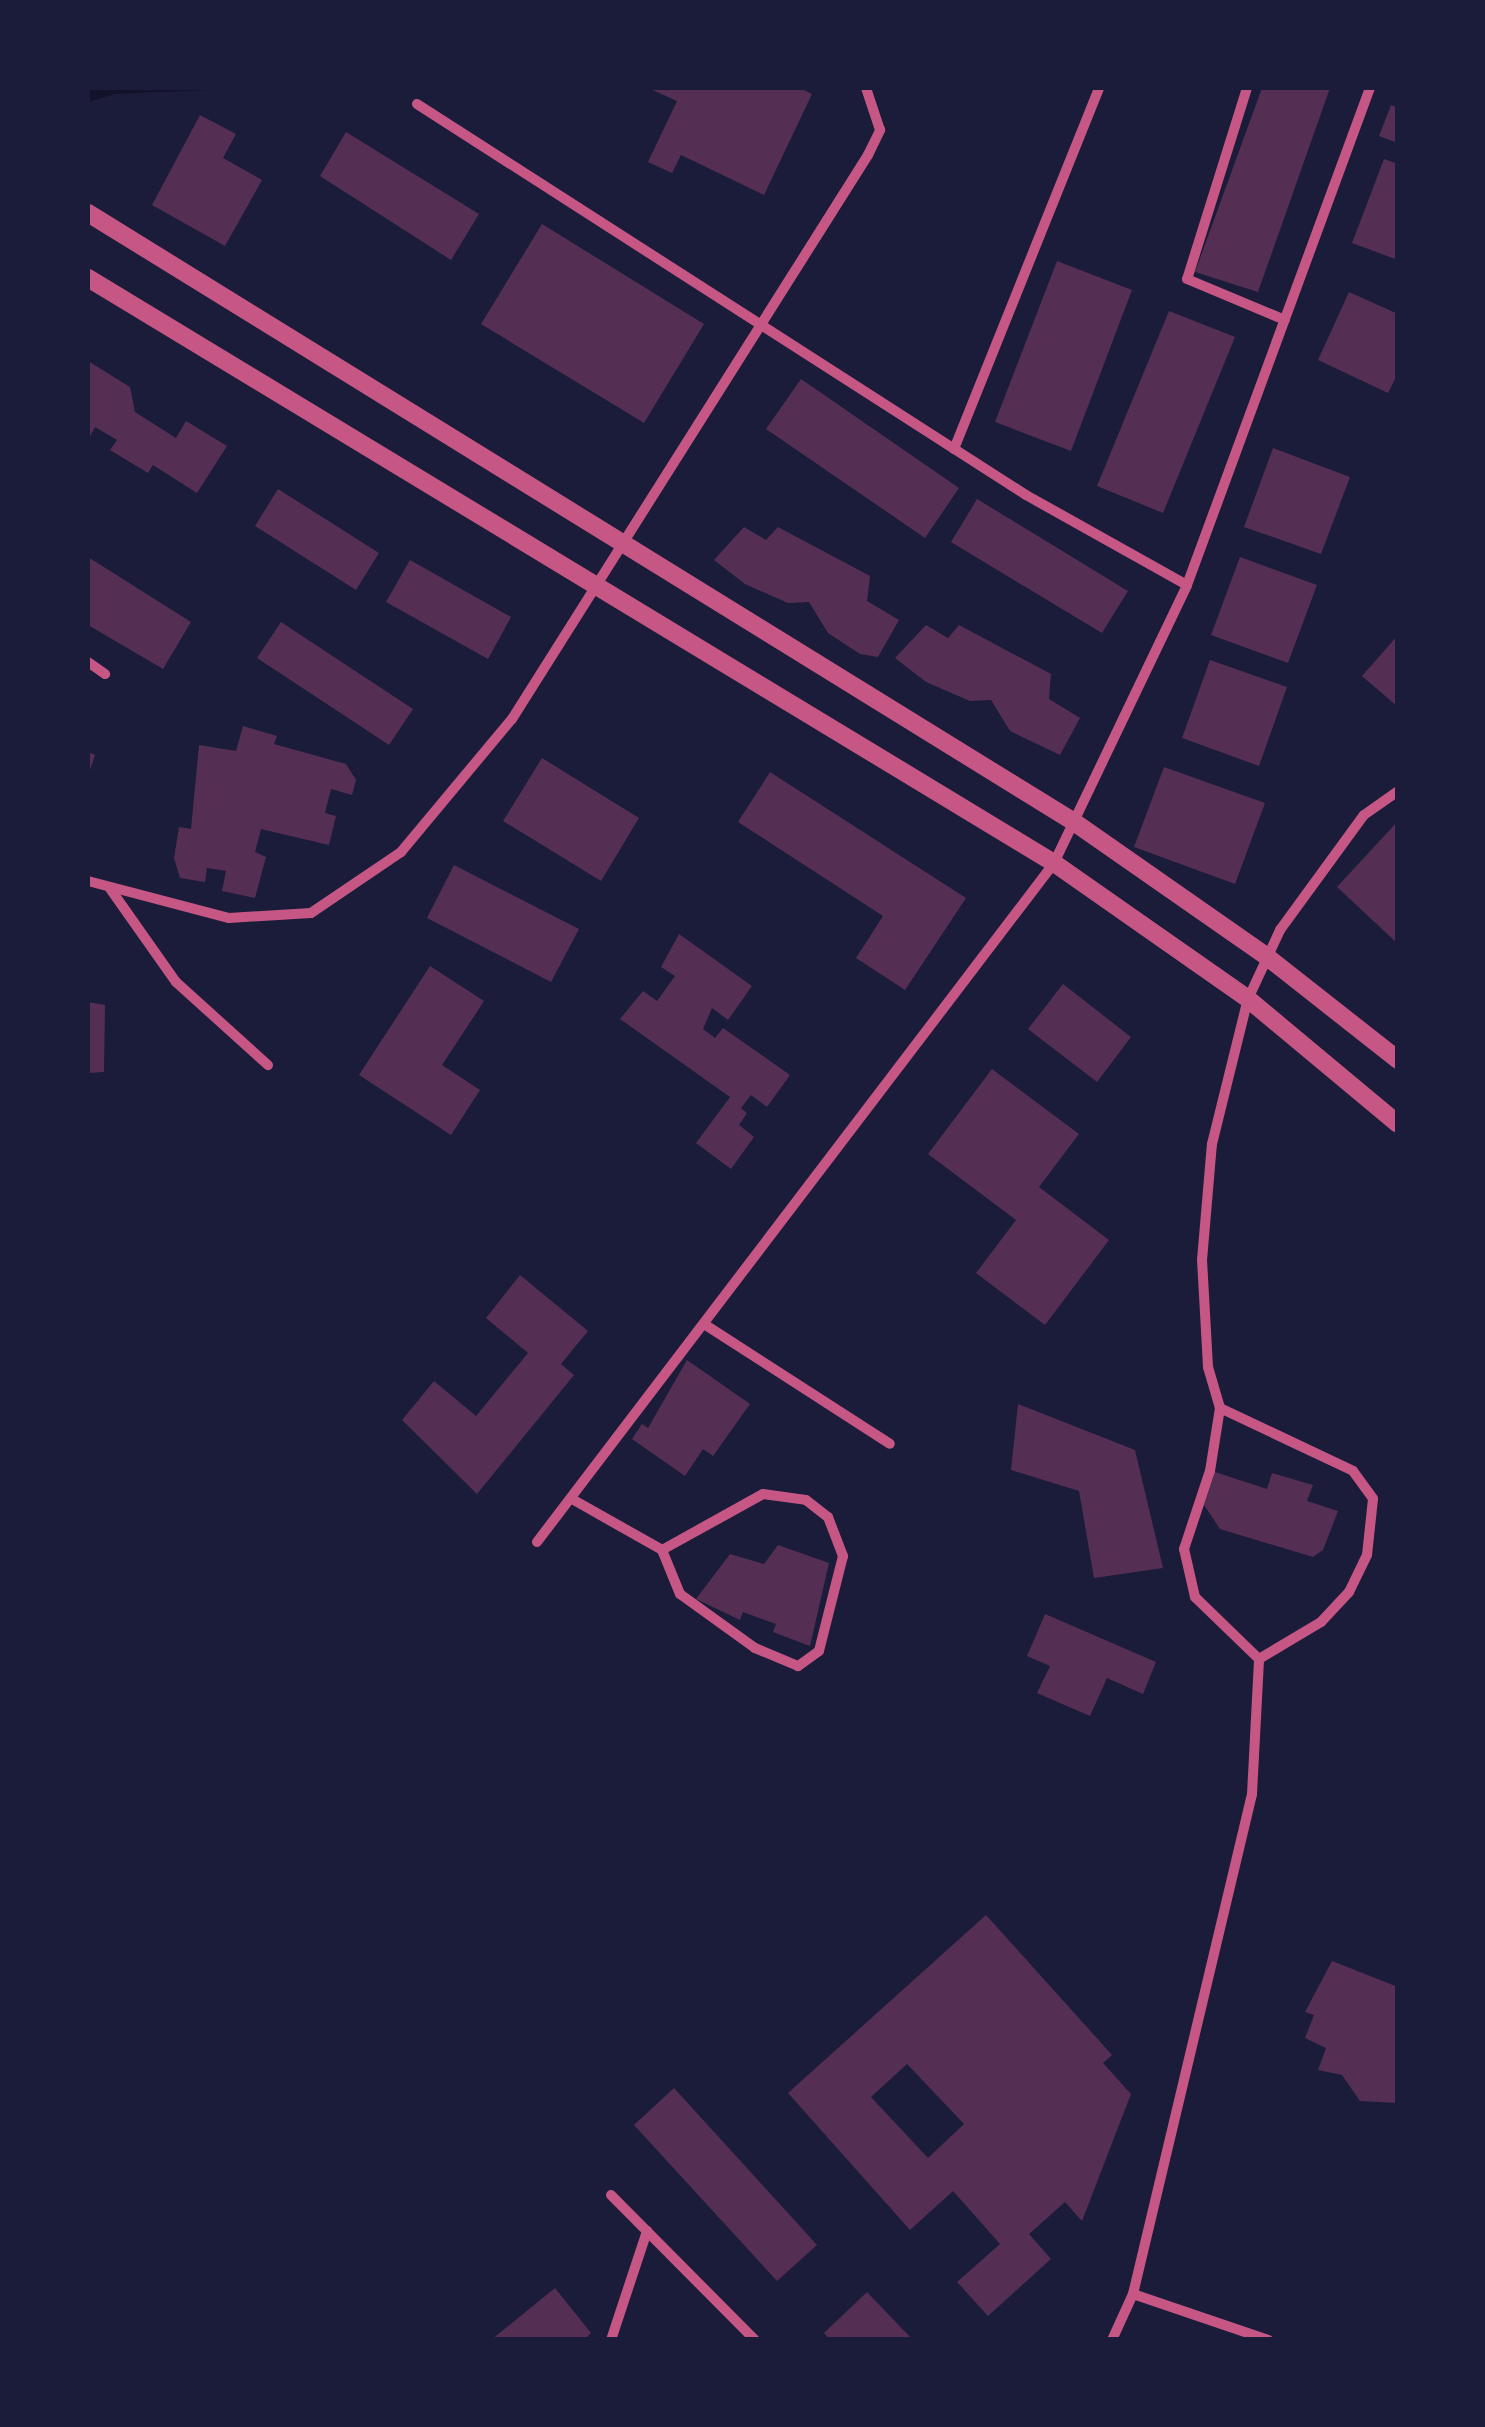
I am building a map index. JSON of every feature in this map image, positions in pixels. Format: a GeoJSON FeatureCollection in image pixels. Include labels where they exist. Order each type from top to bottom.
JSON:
{"type":"FeatureCollection","features":[{"type":"Feature","properties":{"kind":"street"},"geometry":{"type":"LineString","coordinates":[[88,880],[229,918],[311,913],[401,852],[512,719],[762,326],[880,130],[866,88]]}},
{"type":"Feature","properties":{"kind":"street"},"geometry":{"type":"LineString","coordinates":[[954,449],[1098,88]]}},
{"type":"Feature","properties":{"kind":"street"},"geometry":{"type":"LineString","coordinates":[[1247,88],[1187,279],[1285,320]]}},
{"type":"Feature","properties":{"kind":"street"},"geometry":{"type":"LineString","coordinates":[[537,1542],[1054,863],[1187,585],[1370,88]]}},
{"type":"Feature","properties":{"kind":"street"},"geometry":{"type":"LineString","coordinates":[[416,104],[954,449],[1187,585]]}},
{"type":"Feature","properties":{"kind":"street"},"geometry":{"type":"LineString","coordinates":[[88,213],[1074,822],[1266,956],[1398,1060]]}},
{"type":"Feature","properties":{"kind":"street"},"geometry":{"type":"LineString","coordinates":[[88,278],[1054,863],[1248,999],[1398,1124]]}},
{"type":"Feature","properties":{"kind":"street"},"geometry":{"type":"LineString","coordinates":[[88,662],[105,674]]}},
{"type":"Feature","properties":{"kind":"street"},"geometry":{"type":"LineString","coordinates":[[1112,2340],[1133,2294],[1252,1794],[1258,1658],[1195,1597],[1184,1549],[1210,1471],[1220,1408],[1208,1367],[1202,1260],[1212,1144],[1248,999],[1266,956],[1294,903],[1364,815],[1398,790]]}},
{"type":"Feature","properties":{"kind":"street"},"geometry":{"type":"LineString","coordinates":[[109,886],[176,982],[268,1065]]}},
{"type":"Feature","properties":{"kind":"street"},"geometry":{"type":"LineString","coordinates":[[704,1324],[890,1444]]}},
{"type":"Feature","properties":{"kind":"street"},"geometry":{"type":"LineString","coordinates":[[1220,1408],[1352,1470],[1373,1498],[1368,1555],[1349,1592],[1321,1622],[1258,1658]]}},
{"type":"Feature","properties":{"kind":"street"},"geometry":{"type":"LineString","coordinates":[[572,1499],[662,1550],[680,1594],[756,1648],[798,1666],[819,1651],[843,1556],[828,1516],[806,1500],[763,1494],[662,1550]]}},
{"type":"Feature","properties":{"kind":"street"},"geometry":{"type":"LineString","coordinates":[[611,2194],[752,2338]]}},
{"type":"Feature","properties":{"kind":"street"},"geometry":{"type":"LineString","coordinates":[[610,2340],[647,2231]]}},
{"type":"Feature","properties":{"kind":"street"},"geometry":{"type":"LineString","coordinates":[[1133,2294],[1268,2340]]}},
{"type":"Feature","properties":{"kind":"shaded area"},"geometry":{"type":"Polygon","coordinates":[[[88,88],[253,88],[115,94],[88,102],[88,88]]]}},
{"type":"Feature","properties":{"kind":"building"},"geometry":{"type":"Polygon","coordinates":[[[648,88],[800,88],[812,94],[764,195],[681,155],[672,173],[648,162],[677,101],[648,88]]]}},
{"type":"Feature","properties":{"kind":"building"},"geometry":{"type":"Polygon","coordinates":[[[1262,88],[1330,88],[1258,292],[1195,272],[1262,88]]]}},
{"type":"Feature","properties":{"kind":"building"},"geometry":{"type":"Polygon","coordinates":[[[1391,105],[1398,108],[1398,143],[1379,136],[1391,105]]]}},
{"type":"Feature","properties":{"kind":"building"},"geometry":{"type":"Polygon","coordinates":[[[200,115],[236,134],[223,158],[262,180],[225,246],[152,205],[200,115]]]}},
{"type":"Feature","properties":{"kind":"building"},"geometry":{"type":"Polygon","coordinates":[[[346,132],[479,214],[451,260],[320,176],[346,132]]]}},
{"type":"Feature","properties":{"kind":"building"},"geometry":{"type":"Polygon","coordinates":[[[1384,159],[1398,164],[1398,260],[1352,243],[1384,159]]]}},
{"type":"Feature","properties":{"kind":"building"},"geometry":{"type":"Polygon","coordinates":[[[542,224],[704,324],[644,423],[481,324],[542,224]]]}},
{"type":"Feature","properties":{"kind":"building"},"geometry":{"type":"Polygon","coordinates":[[[1057,261],[1132,290],[1071,451],[995,422],[1057,261]]]}},
{"type":"Feature","properties":{"kind":"building"},"geometry":{"type":"Polygon","coordinates":[[[1349,292],[1398,314],[1398,373],[1388,393],[1318,360],[1349,292]]]}},
{"type":"Feature","properties":{"kind":"building"},"geometry":{"type":"Polygon","coordinates":[[[1169,311],[1235,337],[1163,513],[1097,486],[1169,311]]]}},
{"type":"Feature","properties":{"kind":"building"},"geometry":{"type":"Polygon","coordinates":[[[88,361],[130,387],[135,412],[176,438],[186,421],[227,446],[197,493],[153,465],[148,473],[110,450],[117,440],[95,427],[88,440],[88,361]]]}},
{"type":"Feature","properties":{"kind":"building"},"geometry":{"type":"Polygon","coordinates":[[[801,379],[959,488],[925,538],[766,429],[801,379]]]}},
{"type":"Feature","properties":{"kind":"building"},"geometry":{"type":"Polygon","coordinates":[[[1273,448],[1350,477],[1321,554],[1244,527],[1273,448]]]}},
{"type":"Feature","properties":{"kind":"building"},"geometry":{"type":"Polygon","coordinates":[[[278,489],[379,553],[356,590],[255,526],[278,489]]]}},
{"type":"Feature","properties":{"kind":"building"},"geometry":{"type":"Polygon","coordinates":[[[977,499],[1128,591],[1102,633],[951,542],[977,499]]]}},
{"type":"Feature","properties":{"kind":"building"},"geometry":{"type":"Polygon","coordinates":[[[744,527],[766,540],[778,527],[870,576],[867,601],[899,620],[878,657],[860,654],[828,633],[809,602],[788,603],[745,584],[714,560],[744,527]]]}},
{"type":"Feature","properties":{"kind":"building"},"geometry":{"type":"Polygon","coordinates":[[[88,557],[191,622],[163,669],[88,625],[88,557]]]}},
{"type":"Feature","properties":{"kind":"building"},"geometry":{"type":"Polygon","coordinates":[[[1240,557],[1317,585],[1288,663],[1211,635],[1240,557]]]}},
{"type":"Feature","properties":{"kind":"building"},"geometry":{"type":"Polygon","coordinates":[[[410,560],[511,617],[488,659],[386,602],[410,560]]]}},
{"type":"Feature","properties":{"kind":"building"},"geometry":{"type":"Polygon","coordinates":[[[281,622],[413,709],[389,745],[257,658],[281,622]]]}},
{"type":"Feature","properties":{"kind":"building"},"geometry":{"type":"Polygon","coordinates":[[[926,625],[948,638],[959,625],[1051,674],[1049,699],[1080,718],[1060,755],[1010,731],[991,700],[970,701],[926,682],[895,658],[926,625]]]}},
{"type":"Feature","properties":{"kind":"building"},"geometry":{"type":"Polygon","coordinates":[[[1398,635],[1398,707],[1362,676],[1398,635]]]}},
{"type":"Feature","properties":{"kind":"building"},"geometry":{"type":"Polygon","coordinates":[[[1210,660],[1287,687],[1259,766],[1182,738],[1210,660]]]}},
{"type":"Feature","properties":{"kind":"building"},"geometry":{"type":"Polygon","coordinates":[[[243,726],[277,736],[274,744],[346,764],[356,780],[352,795],[331,789],[325,813],[336,816],[329,845],[261,829],[255,852],[266,857],[255,898],[222,891],[226,871],[207,868],[205,882],[180,878],[174,858],[179,827],[191,829],[199,745],[236,751],[243,726]]]}},
{"type":"Feature","properties":{"kind":"building"},"geometry":{"type":"Polygon","coordinates":[[[88,752],[95,755],[88,776],[88,752]]]}},
{"type":"Feature","properties":{"kind":"building"},"geometry":{"type":"Polygon","coordinates":[[[542,758],[639,818],[601,881],[503,821],[542,758]]]}},
{"type":"Feature","properties":{"kind":"building"},"geometry":{"type":"Polygon","coordinates":[[[1164,767],[1265,803],[1235,884],[1134,847],[1164,767]]]}},
{"type":"Feature","properties":{"kind":"building"},"geometry":{"type":"Polygon","coordinates":[[[770,772],[966,898],[905,990],[856,958],[883,916],[738,822],[770,772]]]}},
{"type":"Feature","properties":{"kind":"building"},"geometry":{"type":"Polygon","coordinates":[[[1398,821],[1398,944],[1337,887],[1398,821]]]}},
{"type":"Feature","properties":{"kind":"building"},"geometry":{"type":"Polygon","coordinates":[[[454,865],[579,929],[551,982],[427,918],[454,865]]]}},
{"type":"Feature","properties":{"kind":"building"},"geometry":{"type":"Polygon","coordinates":[[[679,934],[752,986],[728,1020],[712,1008],[703,1029],[715,1038],[723,1028],[790,1075],[767,1107],[751,1095],[741,1108],[747,1113],[739,1125],[754,1137],[731,1169],[696,1143],[730,1097],[620,1019],[643,991],[657,1001],[675,976],[661,967],[679,934]]]}},
{"type":"Feature","properties":{"kind":"building"},"geometry":{"type":"Polygon","coordinates":[[[430,966],[484,1001],[442,1065],[480,1090],[451,1135],[359,1075],[430,966]]]}},
{"type":"Feature","properties":{"kind":"building"},"geometry":{"type":"Polygon","coordinates":[[[1063,984],[1131,1037],[1097,1082],[1028,1029],[1063,984]]]}},
{"type":"Feature","properties":{"kind":"building"},"geometry":{"type":"Polygon","coordinates":[[[88,1002],[105,1005],[104,1072],[88,1073],[88,1002]]]}},
{"type":"Feature","properties":{"kind":"building"},"geometry":{"type":"Polygon","coordinates":[[[992,1069],[1079,1134],[1039,1187],[1109,1240],[1045,1325],[976,1273],[1016,1220],[928,1154],[992,1069]]]}},
{"type":"Feature","properties":{"kind":"building"},"geometry":{"type":"Polygon","coordinates":[[[520,1275],[588,1331],[561,1364],[574,1375],[477,1494],[402,1420],[434,1381],[476,1416],[528,1353],[486,1318],[520,1275]]]}},
{"type":"Feature","properties":{"kind":"building"},"geometry":{"type":"Polygon","coordinates":[[[687,1360],[750,1404],[713,1456],[703,1449],[685,1476],[632,1439],[642,1424],[648,1428],[687,1360]]]}},
{"type":"Feature","properties":{"kind":"building"},"geometry":{"type":"Polygon","coordinates":[[[1018,1404],[1135,1450],[1163,1568],[1094,1578],[1079,1491],[1011,1470],[1018,1404]]]}},
{"type":"Feature","properties":{"kind":"building"},"geometry":{"type":"Polygon","coordinates":[[[1215,1472],[1267,1489],[1272,1473],[1313,1485],[1307,1501],[1338,1511],[1323,1550],[1313,1557],[1220,1529],[1204,1505],[1215,1472]]]}},
{"type":"Feature","properties":{"kind":"building"},"geometry":{"type":"Polygon","coordinates":[[[778,1545],[829,1563],[810,1646],[773,1632],[776,1624],[743,1612],[740,1620],[696,1599],[730,1554],[764,1564],[778,1545]]]}},
{"type":"Feature","properties":{"kind":"building"},"geometry":{"type":"Polygon","coordinates":[[[1045,1614],[1156,1662],[1143,1694],[1107,1678],[1090,1716],[1037,1693],[1050,1666],[1027,1656],[1045,1614]]]}},
{"type":"Feature","properties":{"kind":"building"},"geometry":{"type":"Polygon","coordinates":[[[986,1915],[1112,2055],[1103,2063],[1131,2094],[1082,2221],[1065,2202],[1029,2234],[1051,2259],[988,2316],[957,2282],[1000,2244],[953,2191],[910,2230],[788,2093],[986,1915]],[[907,2064],[871,2097],[928,2158],[964,2124],[907,2064]]]}},
{"type":"Feature","properties":{"kind":"building"},"geometry":{"type":"Polygon","coordinates":[[[1332,1961],[1398,1987],[1398,2103],[1360,2101],[1342,2075],[1318,2070],[1326,2048],[1305,2038],[1314,2015],[1305,2012],[1332,1961]]]}},
{"type":"Feature","properties":{"kind":"building"},"geometry":{"type":"Polygon","coordinates":[[[674,2088],[817,2245],[777,2281],[634,2125],[674,2088]]]}},
{"type":"Feature","properties":{"kind":"building"},"geometry":{"type":"Polygon","coordinates":[[[555,2288],[591,2333],[584,2340],[491,2340],[555,2288]]]}},
{"type":"Feature","properties":{"kind":"building"},"geometry":{"type":"Polygon","coordinates":[[[867,2292],[913,2340],[830,2340],[824,2333],[867,2292]]]}}]}
